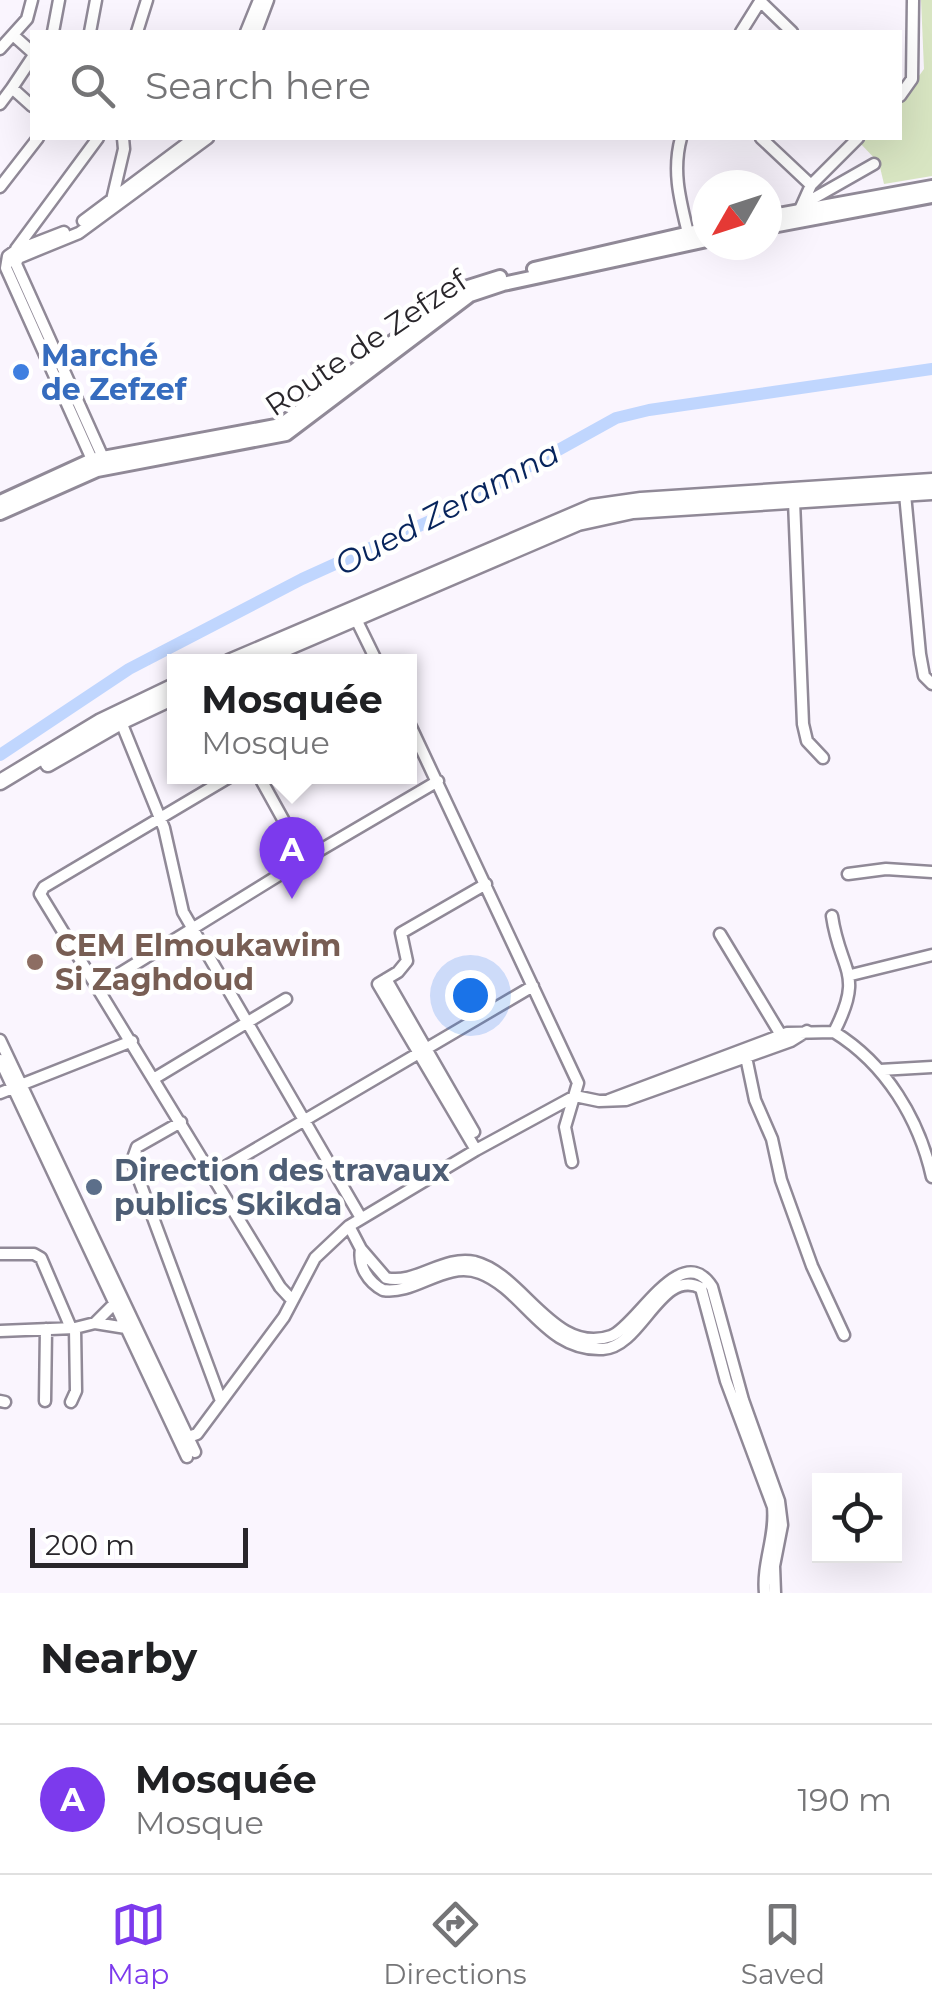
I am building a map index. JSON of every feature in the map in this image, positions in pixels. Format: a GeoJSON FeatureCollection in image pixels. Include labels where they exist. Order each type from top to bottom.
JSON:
{"type":"FeatureCollection","features":[{"type":"Feature","properties":{"kind":"highway"},"geometry":{"type":"LineString","coordinates":[[270,654],[592,507],[641,500],[932,481]]}},
{"type":"Feature","properties":{"kind":"highway"},"geometry":{"type":"LineString","coordinates":[[249,654],[578,522],[633,511],[932,492]]}},
{"type":"Feature","properties":{"kind":"highway"},"geometry":{"type":"LineString","coordinates":[[0,782],[101,721],[167,689]]}},
{"type":"Feature","properties":{"kind":"highway"},"geometry":{"type":"LineString","coordinates":[[0,792],[167,700]]}},
{"type":"Feature","properties":{"kind":"main road"},"geometry":{"type":"LineString","coordinates":[[782,215],[932,187]]}},
{"type":"Feature","properties":{"kind":"main road"},"geometry":{"type":"LineString","coordinates":[[782,220],[798,212],[932,196]]}},
{"type":"Feature","properties":{"kind":"main road","name":"Route de Zefzef"},"geometry":{"type":"LineString","coordinates":[[0,502],[100,464],[281,425],[465,288],[692,232]]}},
{"type":"Feature","properties":{"kind":"main road","name":"Route de Zefzef"},"geometry":{"type":"LineString","coordinates":[[0,512],[100,464],[286,434],[470,295],[503,284],[692,243]]}},
{"type":"Feature","properties":{"kind":"street"},"geometry":{"type":"LineString","coordinates":[[0,49],[27,19],[32,0]]}},
{"type":"Feature","properties":{"kind":"street"},"geometry":{"type":"LineString","coordinates":[[53,30],[58,0]]}},
{"type":"Feature","properties":{"kind":"street"},"geometry":{"type":"LineString","coordinates":[[90,30],[96,0]]}},
{"type":"Feature","properties":{"kind":"street"},"geometry":{"type":"LineString","coordinates":[[138,30],[147,0]]}},
{"type":"Feature","properties":{"kind":"street"},"geometry":{"type":"LineString","coordinates":[[247,30],[259,0]]}},
{"type":"Feature","properties":{"kind":"street"},"geometry":{"type":"LineString","coordinates":[[257,30],[268,0]]}},
{"type":"Feature","properties":{"kind":"street"},"geometry":{"type":"LineString","coordinates":[[900,0],[914,14]]}},
{"type":"Feature","properties":{"kind":"street"},"geometry":{"type":"LineString","coordinates":[[902,93],[912,78],[913,0]]}},
{"type":"Feature","properties":{"kind":"street"},"geometry":{"type":"LineString","coordinates":[[742,30],[761,1],[790,30]]}},
{"type":"Feature","properties":{"kind":"street"},"geometry":{"type":"LineString","coordinates":[[12,35],[30,53]]}},
{"type":"Feature","properties":{"kind":"street"},"geometry":{"type":"LineString","coordinates":[[0,104],[30,58]]}},
{"type":"Feature","properties":{"kind":"street"},"geometry":{"type":"LineString","coordinates":[[12,88],[30,104]]}},
{"type":"Feature","properties":{"kind":"street"},"geometry":{"type":"LineString","coordinates":[[0,187],[36,140]]}},
{"type":"Feature","properties":{"kind":"street"},"geometry":{"type":"LineString","coordinates":[[97,140],[12,253],[10,278],[100,464]]}},
{"type":"Feature","properties":{"kind":"street"},"geometry":{"type":"LineString","coordinates":[[112,200],[124,140]]}},
{"type":"Feature","properties":{"kind":"street"},"geometry":{"type":"LineString","coordinates":[[12,253],[76,227],[191,140]]}},
{"type":"Feature","properties":{"kind":"street"},"geometry":{"type":"LineString","coordinates":[[10,278],[18,258],[79,233],[205,140]]}},
{"type":"Feature","properties":{"kind":"street"},"geometry":{"type":"LineString","coordinates":[[681,140],[677,184],[688,233]]}},
{"type":"Feature","properties":{"kind":"street"},"geometry":{"type":"LineString","coordinates":[[763,140],[811,185]]}},
{"type":"Feature","properties":{"kind":"street"},"geometry":{"type":"LineString","coordinates":[[798,212],[811,185],[856,140]]}},
{"type":"Feature","properties":{"kind":"street"},"geometry":{"type":"LineString","coordinates":[[798,212],[874,164]]}},
{"type":"Feature","properties":{"kind":"street"},"geometry":{"type":"LineString","coordinates":[[0,243],[12,253]]}},
{"type":"Feature","properties":{"kind":"street"},"geometry":{"type":"LineString","coordinates":[[905,494],[920,654],[924,676],[932,684]]}},
{"type":"Feature","properties":{"kind":"street"},"geometry":{"type":"LineString","coordinates":[[794,501],[803,724],[807,741],[823,758]]}},
{"type":"Feature","properties":{"kind":"street"},"geometry":{"type":"LineString","coordinates":[[353,613],[374,654]]}},
{"type":"Feature","properties":{"kind":"street"},"geometry":{"type":"LineString","coordinates":[[122,722],[161,819],[176,890],[192,929],[361,1218]]}},
{"type":"Feature","properties":{"kind":"street"},"geometry":{"type":"LineString","coordinates":[[417,739],[578,1083],[566,1127],[572,1162]]}},
{"type":"Feature","properties":{"kind":"street"},"geometry":{"type":"LineString","coordinates":[[98,987],[305,858],[438,781]]}},
{"type":"Feature","properties":{"kind":"street"},"geometry":{"type":"LineString","coordinates":[[218,784],[40,891],[292,1300]]}},
{"type":"Feature","properties":{"kind":"street"},"geometry":{"type":"LineString","coordinates":[[263,784],[305,858]]}},
{"type":"Feature","properties":{"kind":"street"},"geometry":{"type":"LineString","coordinates":[[848,874],[886,869],[932,872]]}},
{"type":"Feature","properties":{"kind":"street"},"geometry":{"type":"LineString","coordinates":[[479,1148],[382,982],[407,961],[401,932],[486,884]]}},
{"type":"Feature","properties":{"kind":"street"},"geometry":{"type":"LineString","coordinates":[[832,916],[834,934],[850,975],[848,1006],[834,1032]]}},
{"type":"Feature","properties":{"kind":"street"},"geometry":{"type":"LineString","coordinates":[[720,934],[781,1035]]}},
{"type":"Feature","properties":{"kind":"street"},"geometry":{"type":"LineString","coordinates":[[850,975],[932,954]]}},
{"type":"Feature","properties":{"kind":"street"},"geometry":{"type":"LineString","coordinates":[[213,1174],[534,986]]}},
{"type":"Feature","properties":{"kind":"street"},"geometry":{"type":"LineString","coordinates":[[155,1078],[286,999]]}},
{"type":"Feature","properties":{"kind":"street"},"geometry":{"type":"LineString","coordinates":[[184,1440],[198,1434],[279,1324],[315,1258],[361,1218],[575,1096],[626,1100],[807,1031]]}},
{"type":"Feature","properties":{"kind":"street"},"geometry":{"type":"LineString","coordinates":[[608,1100],[781,1035],[834,1032],[880,1070],[918,1133],[932,1174]]}},
{"type":"Feature","properties":{"kind":"street"},"geometry":{"type":"LineString","coordinates":[[0,1040],[126,1328],[184,1440]]}},
{"type":"Feature","properties":{"kind":"street"},"geometry":{"type":"LineString","coordinates":[[0,1093],[132,1041]]}},
{"type":"Feature","properties":{"kind":"street"},"geometry":{"type":"LineString","coordinates":[[746,1057],[787,1197],[812,1266],[844,1335]]}},
{"type":"Feature","properties":{"kind":"street"},"geometry":{"type":"LineString","coordinates":[[0,1060],[17,1086],[191,1455]]}},
{"type":"Feature","properties":{"kind":"street"},"geometry":{"type":"LineString","coordinates":[[880,1070],[932,1067]]}},
{"type":"Feature","properties":{"kind":"street"},"geometry":{"type":"LineString","coordinates":[[181,1122],[136,1147],[132,1161],[221,1402]]}},
{"type":"Feature","properties":{"kind":"street"},"geometry":{"type":"LineString","coordinates":[[349,1226],[366,1275],[382,1290],[399,1290],[455,1270],[471,1270],[493,1281],[556,1336],[595,1348],[623,1342],[678,1282],[697,1274],[708,1280],[742,1400],[776,1491],[782,1525],[774,1566],[775,1593]]}},
{"type":"Feature","properties":{"kind":"street"},"geometry":{"type":"LineString","coordinates":[[0,1254],[34,1254],[41,1258],[73,1328],[76,1391],[71,1402]]}},
{"type":"Feature","properties":{"kind":"street"},"geometry":{"type":"LineString","coordinates":[[678,1282],[694,1284],[705,1294],[726,1381],[770,1497],[774,1528],[764,1572],[765,1593]]}},
{"type":"Feature","properties":{"kind":"street"},"geometry":{"type":"LineString","coordinates":[[95,1324],[115,1303]]}},
{"type":"Feature","properties":{"kind":"street"},"geometry":{"type":"LineString","coordinates":[[0,1331],[95,1324],[126,1328]]}},
{"type":"Feature","properties":{"kind":"street"},"geometry":{"type":"LineString","coordinates":[[45,1400],[46,1329]]}},
{"type":"Feature","properties":{"kind":"green space"},"geometry":{"type":"Polygon","coordinates":[[[921,0],[932,0],[932,176],[884,184],[879,163],[859,142],[902,140],[902,99],[924,69],[921,0]]]}},
{"type":"Feature","properties":{"kind":"waterway","name":"Oued Zeramna"},"geometry":{"type":"LineString","coordinates":[[0,755],[129,669],[302,579],[430,521],[616,418],[932,369]]}},
{"type":"Feature","properties":{"kind":"place","name":"Marché de Zefzef"},"geometry":{"type":"Point","coordinates":[21,372]}},
{"type":"Feature","properties":{"kind":"place","name":"Mosquée"},"geometry":{"type":"Point","coordinates":[292,899]}},
{"type":"Feature","properties":{"kind":"place","name":"CEM Elmoukawim Si Zaghdoud"},"geometry":{"type":"Point","coordinates":[35,962]}},
{"type":"Feature","properties":{"kind":"place","name":"Direction des travaux publics Skikda"},"geometry":{"type":"Point","coordinates":[94,1187]}}]}
